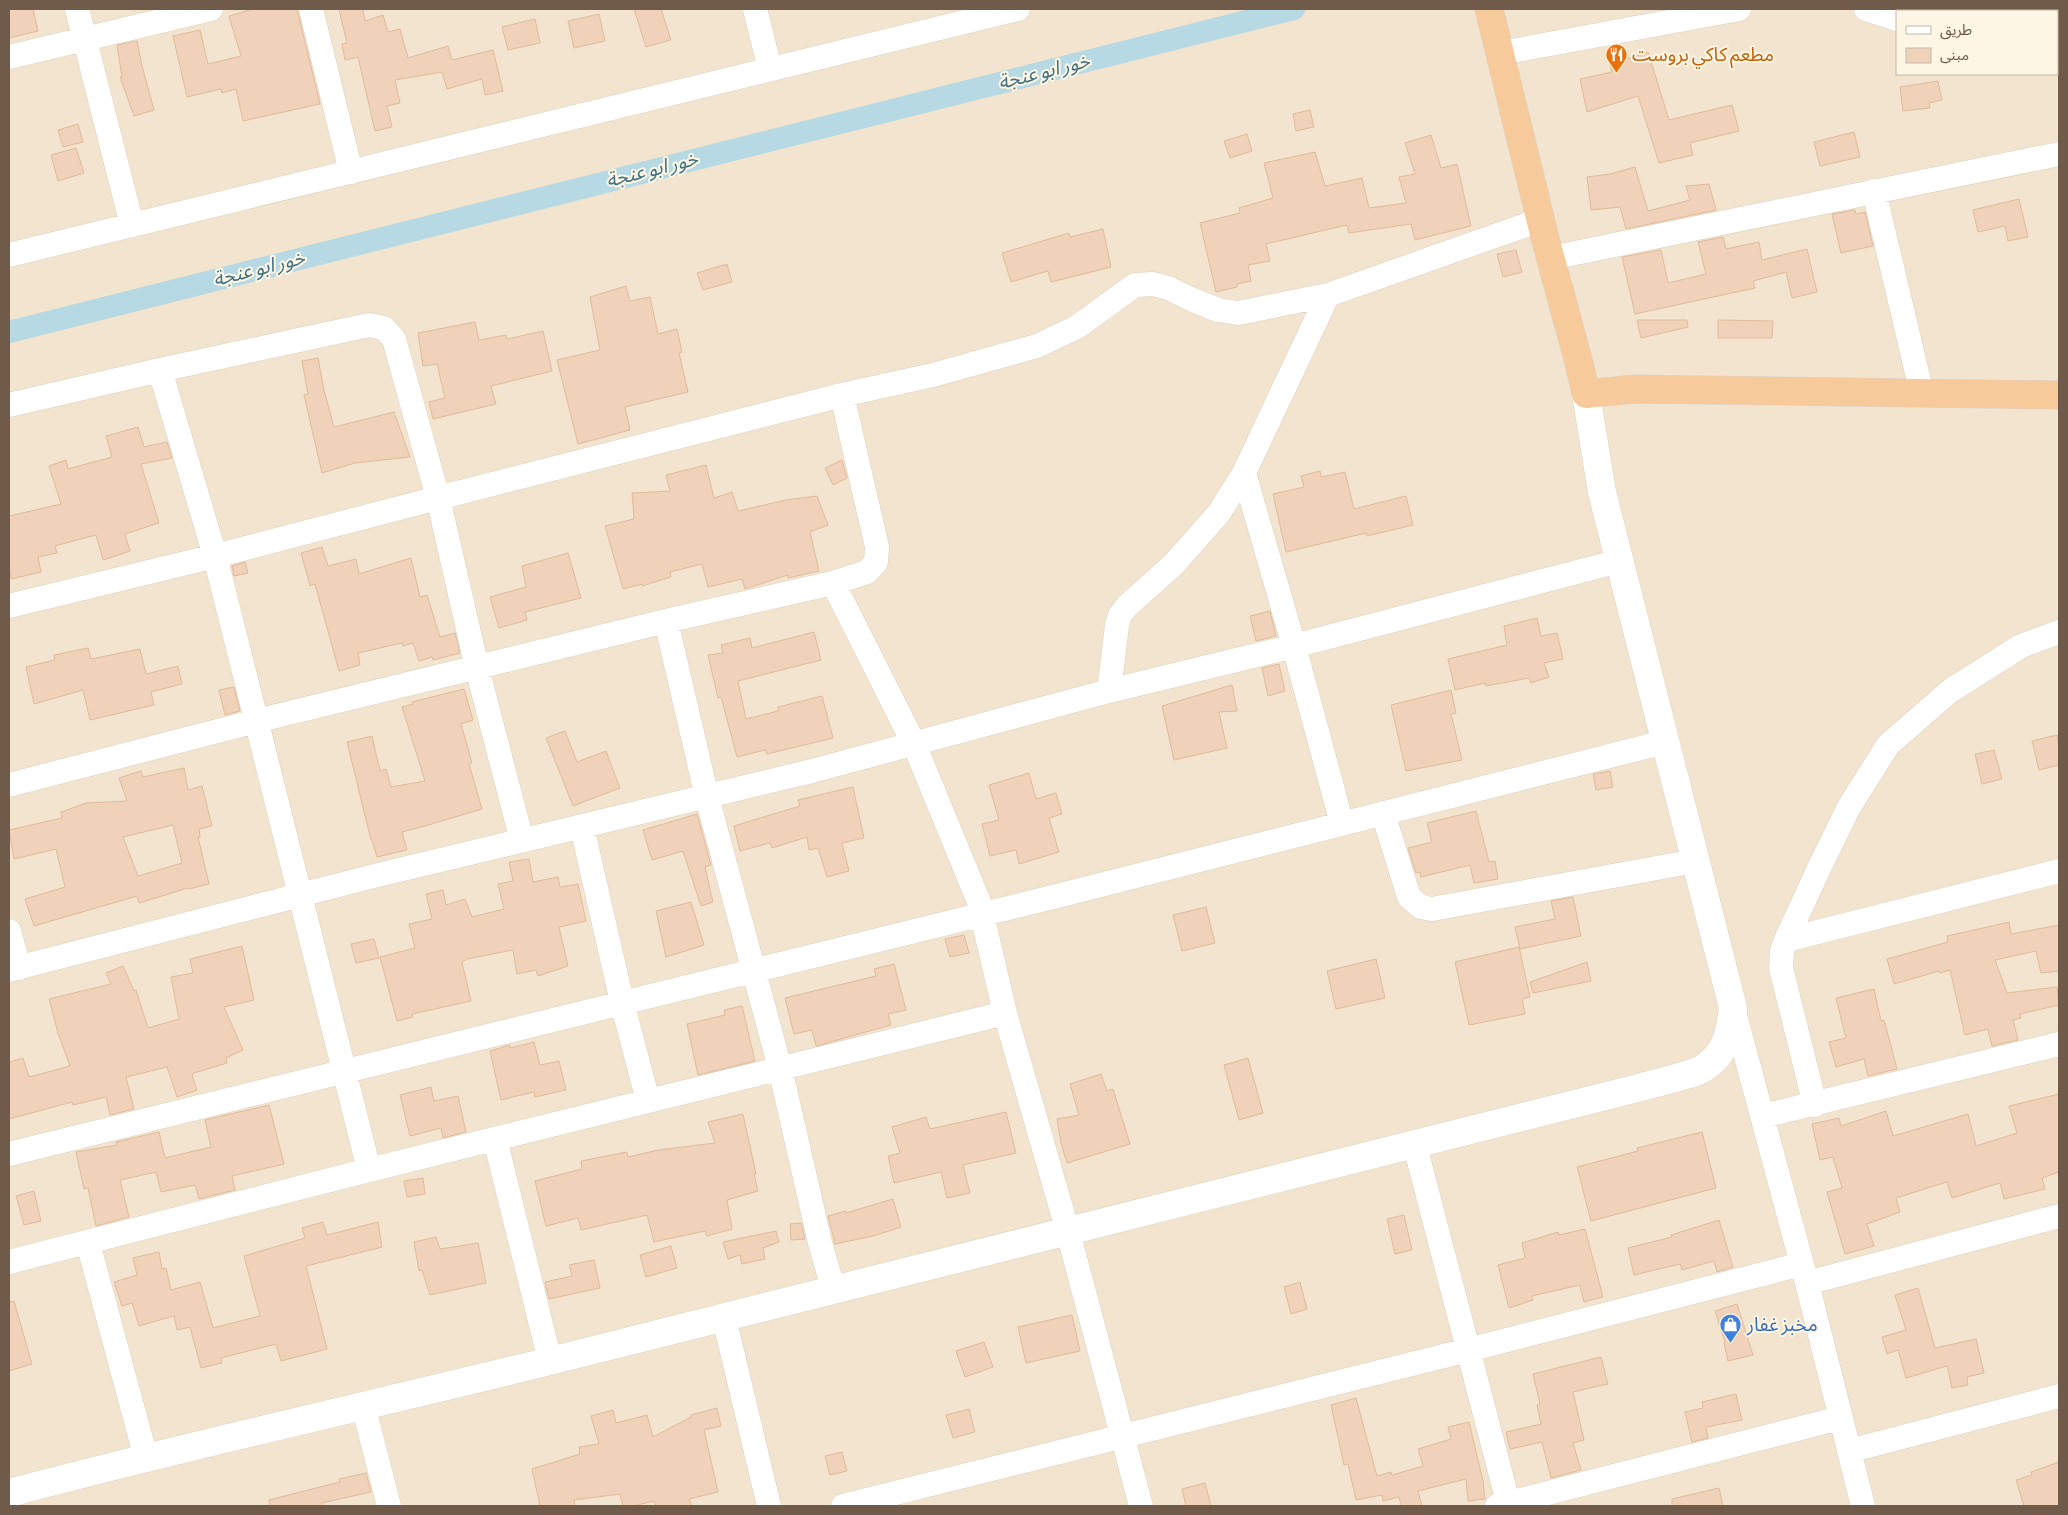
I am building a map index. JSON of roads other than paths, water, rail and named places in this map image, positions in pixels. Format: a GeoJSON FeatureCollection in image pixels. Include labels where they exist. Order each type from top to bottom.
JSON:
{"type":"FeatureCollection","features":[{"type":"Feature","properties":{"kind":"highway"},"geometry":{"type":"LineString","coordinates":[[1488,9],[1501,53],[1540,220],[1586,394],[1634,389],[2059,395]]}},
{"type":"Feature","properties":{"kind":"main road"},"geometry":{"type":"LineString","coordinates":[[18,1497],[146,1458],[550,1361],[1415,1146],[1703,1069],[1718,1055],[1730,1035],[1733,1008],[1602,492],[1586,394]]}},
{"type":"Feature","properties":{"kind":"street"},"geometry":{"type":"LineString","coordinates":[[77,9],[132,225]]}},
{"type":"Feature","properties":{"kind":"street"},"geometry":{"type":"LineString","coordinates":[[9,57],[210,9]]}},
{"type":"Feature","properties":{"kind":"street"},"geometry":{"type":"LineString","coordinates":[[311,9],[351,172]]}},
{"type":"Feature","properties":{"kind":"street"},"geometry":{"type":"LineString","coordinates":[[754,9],[770,70]]}},
{"type":"Feature","properties":{"kind":"street"},"geometry":{"type":"LineString","coordinates":[[9,255],[770,70],[995,12],[1018,9]]}},
{"type":"Feature","properties":{"kind":"street"},"geometry":{"type":"LineString","coordinates":[[1501,53],[1739,9]]}},
{"type":"Feature","properties":{"kind":"street"},"geometry":{"type":"LineString","coordinates":[[1866,9],[1896,19]]}},
{"type":"Feature","properties":{"kind":"street"},"geometry":{"type":"LineString","coordinates":[[1551,258],[2059,154]]}},
{"type":"Feature","properties":{"kind":"street"},"geometry":{"type":"LineString","coordinates":[[1874,191],[1922,394]]}},
{"type":"Feature","properties":{"kind":"street"},"geometry":{"type":"LineString","coordinates":[[9,606],[215,556],[842,395],[933,375],[1037,346],[1077,327],[1135,285],[1153,284],[1161,286],[1218,310],[1238,313],[1328,295],[1540,220]]}},
{"type":"Feature","properties":{"kind":"street"},"geometry":{"type":"LineString","coordinates":[[1109,691],[1117,625],[1120,615],[1143,590],[1173,565],[1219,514],[1244,473],[1328,295]]}},
{"type":"Feature","properties":{"kind":"street"},"geometry":{"type":"LineString","coordinates":[[9,405],[369,325],[384,328],[394,339],[416,426],[438,498],[478,668],[522,841]]}},
{"type":"Feature","properties":{"kind":"street"},"geometry":{"type":"LineString","coordinates":[[160,370],[215,556],[369,1170]]}},
{"type":"Feature","properties":{"kind":"street"},"geometry":{"type":"LineString","coordinates":[[9,785],[256,721],[666,621],[834,583],[867,572],[876,562],[878,547],[842,395]]}},
{"type":"Feature","properties":{"kind":"street"},"geometry":{"type":"LineString","coordinates":[[1244,473],[1294,646],[1342,824]]}},
{"type":"Feature","properties":{"kind":"street"},"geometry":{"type":"LineString","coordinates":[[9,931],[14,969],[378,876],[707,797],[914,744],[1109,691],[1294,646],[1620,561]]}},
{"type":"Feature","properties":{"kind":"street"},"geometry":{"type":"LineString","coordinates":[[834,583],[914,744],[982,914],[1005,1013],[1068,1232],[1141,1506]]}},
{"type":"Feature","properties":{"kind":"street"},"geometry":{"type":"LineString","coordinates":[[666,621],[707,797],[780,1068],[820,1243],[834,1291]]}},
{"type":"Feature","properties":{"kind":"street"},"geometry":{"type":"LineString","coordinates":[[1815,1105],[1782,968],[1782,951],[1849,807],[1888,745],[1950,691],[2021,646],[2059,632]]}},
{"type":"Feature","properties":{"kind":"street"},"geometry":{"type":"LineString","coordinates":[[9,1154],[982,914],[1665,742]]}},
{"type":"Feature","properties":{"kind":"street"},"geometry":{"type":"LineString","coordinates":[[1384,813],[1408,897],[1420,907],[1432,909],[1696,861]]}},
{"type":"Feature","properties":{"kind":"street"},"geometry":{"type":"LineString","coordinates":[[582,827],[622,1002],[648,1101]]}},
{"type":"Feature","properties":{"kind":"street"},"geometry":{"type":"LineString","coordinates":[[1786,940],[2059,871]]}},
{"type":"Feature","properties":{"kind":"street"},"geometry":{"type":"LineString","coordinates":[[1733,1008],[1804,1273],[1863,1506]]}},
{"type":"Feature","properties":{"kind":"street"},"geometry":{"type":"LineString","coordinates":[[9,1262],[369,1170],[1005,1013]]}},
{"type":"Feature","properties":{"kind":"street"},"geometry":{"type":"LineString","coordinates":[[1763,1116],[1815,1105],[2059,1044]]}},
{"type":"Feature","properties":{"kind":"street"},"geometry":{"type":"LineString","coordinates":[[496,1139],[550,1361]]}},
{"type":"Feature","properties":{"kind":"street"},"geometry":{"type":"LineString","coordinates":[[1415,1146],[1468,1350],[1505,1505],[1840,1418]]}},
{"type":"Feature","properties":{"kind":"street"},"geometry":{"type":"LineString","coordinates":[[843,1506],[1122,1438],[1468,1350],[2059,1216]]}},
{"type":"Feature","properties":{"kind":"street"},"geometry":{"type":"LineString","coordinates":[[88,1243],[146,1458]]}},
{"type":"Feature","properties":{"kind":"street"},"geometry":{"type":"LineString","coordinates":[[724,1318],[769,1506]]}},
{"type":"Feature","properties":{"kind":"street"},"geometry":{"type":"LineString","coordinates":[[1849,1451],[2059,1396]]}},
{"type":"Feature","properties":{"kind":"street"},"geometry":{"type":"LineString","coordinates":[[363,1405],[389,1506]]}},
{"type":"Feature","properties":{"kind":"waterway","name":"خور ابو عنجة"},"geometry":{"type":"LineString","coordinates":[[9,332],[1294,9]]}},
{"type":"Feature","properties":{"kind":"place","name":"مطعم كاكي بروست"},"geometry":{"type":"Point","coordinates":[1616,74]}},
{"type":"Feature","properties":{"kind":"place","name":"مخبز غفار"},"geometry":{"type":"Point","coordinates":[1731,1344]}}]}
